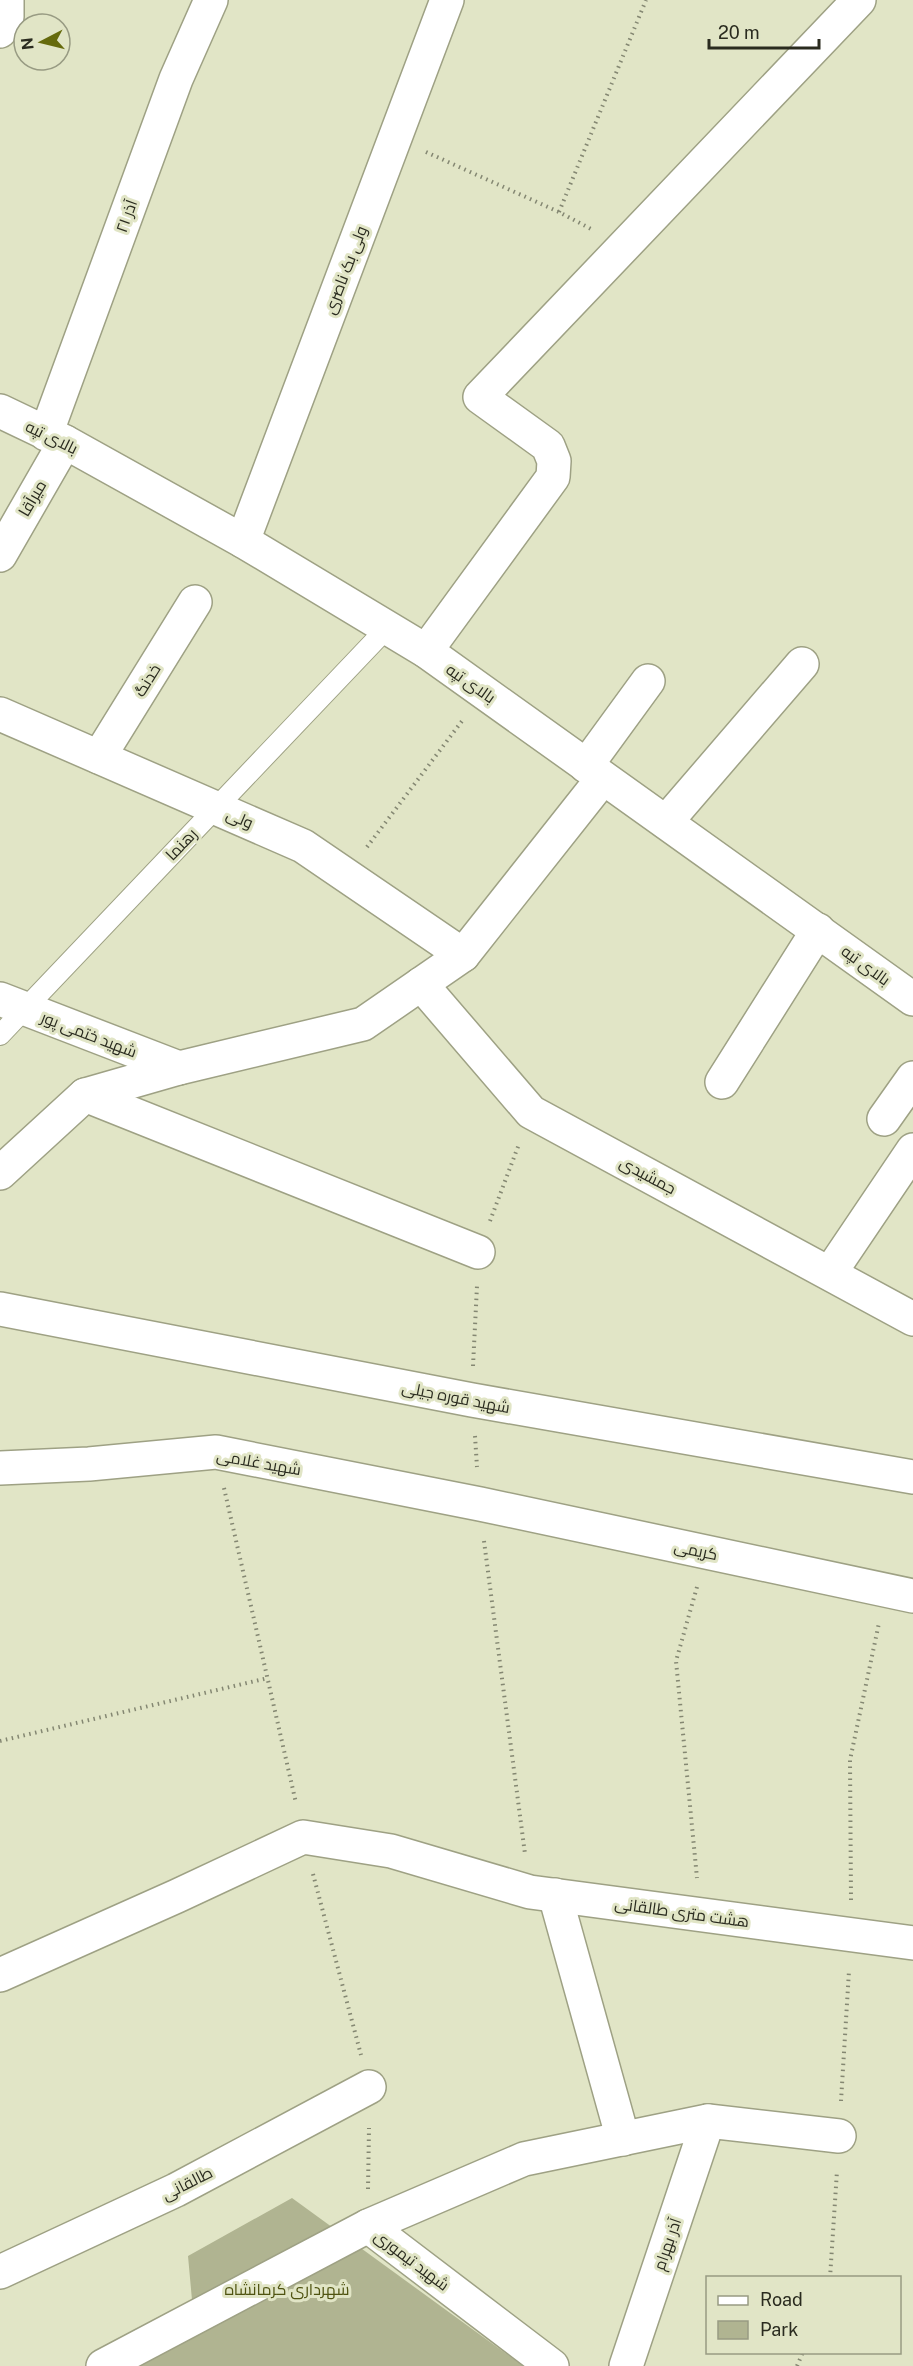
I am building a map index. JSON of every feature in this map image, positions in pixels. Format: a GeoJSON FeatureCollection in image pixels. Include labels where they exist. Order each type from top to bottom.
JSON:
{"type":"FeatureCollection","features":[{"type":"Feature","properties":{"kind":"street"},"geometry":{"type":"LineString","coordinates":[[0,31],[7,17],[7,0]]}},
{"type":"Feature","properties":{"kind":"street","name":"۲۱ آذر"},"geometry":{"type":"LineString","coordinates":[[56,438],[176,79],[211,0]]}},
{"type":"Feature","properties":{"kind":"street","name":"ولی بک ناصری"},"geometry":{"type":"LineString","coordinates":[[243,541],[447,0]]}},
{"type":"Feature","properties":{"kind":"street"},"geometry":{"type":"LineString","coordinates":[[426,651],[553,477],[554,461],[548,446],[480,397],[623,247],[841,7]]}},
{"type":"Feature","properties":{"kind":"street","name":"بالای تپه"},"geometry":{"type":"LineString","coordinates":[[0,411],[56,438],[243,541],[426,651],[913,999]]}},
{"type":"Feature","properties":{"kind":"street","name":"میرآقا"},"geometry":{"type":"LineString","coordinates":[[0,555],[56,438]]}},
{"type":"Feature","properties":{"kind":"street","name":"خدنگ"},"geometry":{"type":"LineString","coordinates":[[99,757],[195,602]]}},
{"type":"Feature","properties":{"kind":"street"},"geometry":{"type":"LineString","coordinates":[[666,822],[802,664]]}},
{"type":"Feature","properties":{"kind":"street"},"geometry":{"type":"LineString","coordinates":[[0,1173],[86,1095],[179,1068],[363,1024],[463,955],[594,772],[648,681]]}},
{"type":"Feature","properties":{"kind":"street","name":"ولی"},"geometry":{"type":"LineString","coordinates":[[0,714],[303,846],[463,955]]}},
{"type":"Feature","properties":{"kind":"street"},"geometry":{"type":"LineString","coordinates":[[722,1082],[818,930]]}},
{"type":"Feature","properties":{"kind":"street","name":"جمشیدی"},"geometry":{"type":"LineString","coordinates":[[421,984],[531,1112],[913,1318]]}},
{"type":"Feature","properties":{"kind":"street","name":"شهید ختمی پور"},"geometry":{"type":"LineString","coordinates":[[12,1004],[179,1068]]}},
{"type":"Feature","properties":{"kind":"street"},"geometry":{"type":"LineString","coordinates":[[884,1119],[913,1078]]}},
{"type":"Feature","properties":{"kind":"street"},"geometry":{"type":"LineString","coordinates":[[86,1095],[478,1252]]}},
{"type":"Feature","properties":{"kind":"street"},"geometry":{"type":"LineString","coordinates":[[830,1273],[913,1150]]}},
{"type":"Feature","properties":{"kind":"street","name":"شهید قوره جیلی"},"geometry":{"type":"LineString","coordinates":[[0,1309],[472,1400],[913,1477]]}},
{"type":"Feature","properties":{"kind":"street","name":"شهید غلامی"},"geometry":{"type":"LineString","coordinates":[[0,1468],[89,1464],[216,1452],[480,1504]]}},
{"type":"Feature","properties":{"kind":"street","name":"کریمی"},"geometry":{"type":"LineString","coordinates":[[480,1504],[913,1596]]}},
{"type":"Feature","properties":{"kind":"street","name":"هشت متری طالقانی"},"geometry":{"type":"LineString","coordinates":[[0,1975],[303,1837],[391,1851],[542,1894],[913,1943]]}},
{"type":"Feature","properties":{"kind":"street"},"geometry":{"type":"LineString","coordinates":[[542,1894],[623,2139]]}},
{"type":"Feature","properties":{"kind":"street","name":"طالقانی"},"geometry":{"type":"LineString","coordinates":[[0,2272],[176,2190],[369,2087]]}},
{"type":"Feature","properties":{"kind":"street"},"geometry":{"type":"LineString","coordinates":[[368,2226],[524,2159],[708,2121],[839,2136]]}},
{"type":"Feature","properties":{"kind":"street","name":"آذر بهرام"},"geometry":{"type":"LineString","coordinates":[[626,2366],[708,2121]]}},
{"type":"Feature","properties":{"kind":"street","name":"شهید تیموری"},"geometry":{"type":"LineString","coordinates":[[103,2366],[368,2226],[552,2366]]}},
{"type":"Feature","properties":{"kind":"lane","name":"رهنما"},"geometry":{"type":"LineString","coordinates":[[0,1035],[12,1004],[216,808],[387,628]]}},
{"type":"Feature","properties":{"kind":"path"},"geometry":{"type":"LineString","coordinates":[[559,212],[646,0]]}},
{"type":"Feature","properties":{"kind":"path"},"geometry":{"type":"LineString","coordinates":[[395,138],[559,212],[623,247]]}},
{"type":"Feature","properties":{"kind":"path"},"geometry":{"type":"LineString","coordinates":[[346,875],[484,691]]}},
{"type":"Feature","properties":{"kind":"path"},"geometry":{"type":"LineString","coordinates":[[531,1112],[478,1252],[472,1400],[480,1504],[542,1894]]}},
{"type":"Feature","properties":{"kind":"path"},"geometry":{"type":"LineString","coordinates":[[701,1915],[676,1661],[707,1552]]}},
{"type":"Feature","properties":{"kind":"path"},"geometry":{"type":"LineString","coordinates":[[0,1741],[268,1678]]}},
{"type":"Feature","properties":{"kind":"green space","name":"شهرداری کرمانشاه"},"geometry":{"type":"Polygon","coordinates":[[[292,2198],[523,2366],[113,2366],[194,2322],[188,2256],[292,2198]]]}}]}
